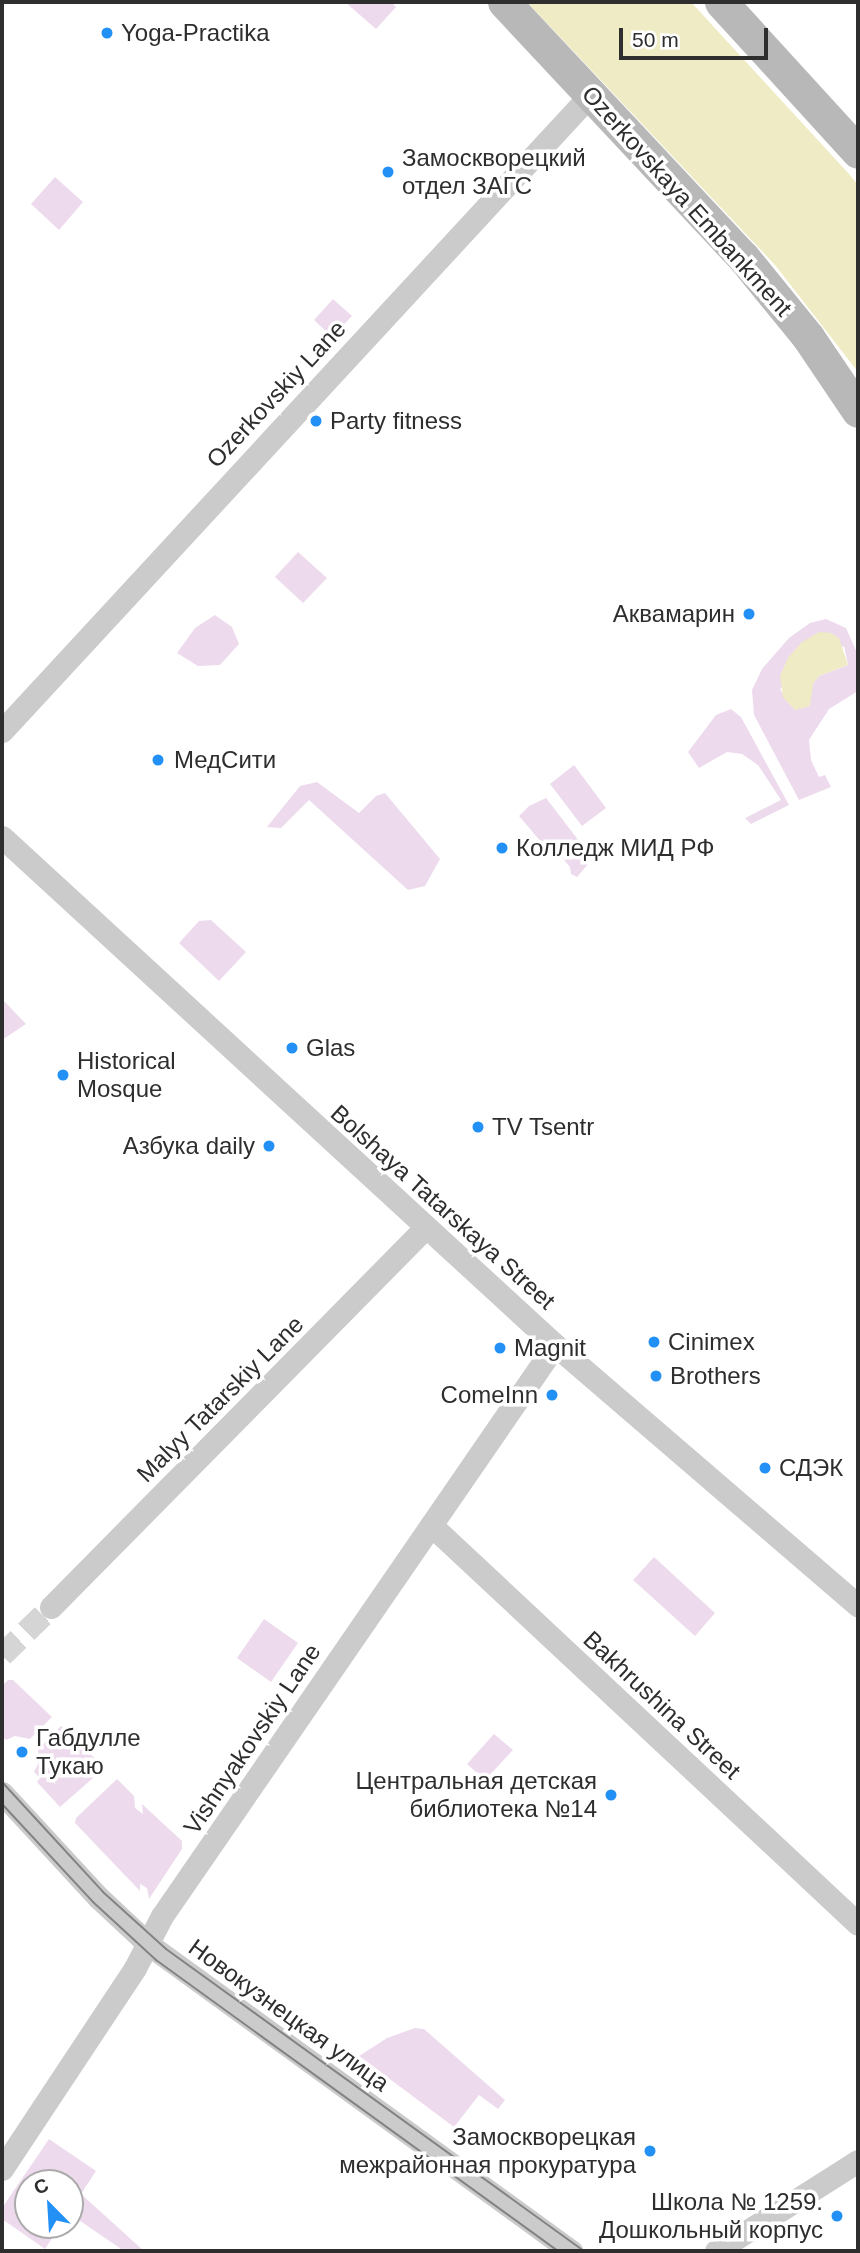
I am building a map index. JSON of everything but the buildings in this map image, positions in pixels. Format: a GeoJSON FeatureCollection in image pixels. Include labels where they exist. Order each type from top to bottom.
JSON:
{"type":"FeatureCollection","features":[{"type":"Feature","properties":{"kind":"street","name":"Ozerkovskaya Embankment"},"geometry":{"type":"LineString","coordinates":[[504,2],[702,212],[783,304],[858,411]]}},
{"type":"Feature","properties":{"kind":"street"},"geometry":{"type":"LineString","coordinates":[[721,2],[858,152]]}},
{"type":"Feature","properties":{"kind":"street","name":"Ozerkovskiy Lane"},"geometry":{"type":"LineString","coordinates":[[2,730],[591,94]]}},
{"type":"Feature","properties":{"kind":"street","name":"Bolshaya Tatarskaya Street"},"geometry":{"type":"LineString","coordinates":[[2,837],[555,1345],[858,1606]]}},
{"type":"Feature","properties":{"kind":"street","name":"Malyy Tatarskiy Lane"},"geometry":{"type":"LineString","coordinates":[[51,1607],[426,1227]]}},
{"type":"Feature","properties":{"kind":"street","name":"Vishnyakovskiy Lane"},"geometry":{"type":"LineString","coordinates":[[2,2169],[148,1944],[162,1916],[555,1345]]}},
{"type":"Feature","properties":{"kind":"street","name":"Bakhrushina Street"},"geometry":{"type":"LineString","coordinates":[[431,1525],[858,1923]]}},
{"type":"Feature","properties":{"kind":"street","name":"Новокузнецкая улица"},"geometry":{"type":"LineString","coordinates":[[2,1793],[98,1897],[148,1944],[571,2251]]}},
{"type":"Feature","properties":{"kind":"street"},"geometry":{"type":"LineString","coordinates":[[716,2251],[858,2161]]}},
{"type":"Feature","properties":{"kind":"shaded area"},"geometry":{"type":"Polygon","coordinates":[[[345,2],[391,2],[396,7],[376,29],[345,2]]]}},
{"type":"Feature","properties":{"kind":"shaded area"},"geometry":{"type":"Polygon","coordinates":[[[527,2],[691,2],[849,174],[858,185],[858,372],[775,265],[527,2]]]}},
{"type":"Feature","properties":{"kind":"shaded area"},"geometry":{"type":"Polygon","coordinates":[[[55,177],[83,202],[59,230],[31,204],[55,177]]]}},
{"type":"Feature","properties":{"kind":"shaded area"},"geometry":{"type":"Polygon","coordinates":[[[333,299],[352,316],[332,337],[314,320],[333,299]]]}},
{"type":"Feature","properties":{"kind":"shaded area"},"geometry":{"type":"Polygon","coordinates":[[[298,552],[327,578],[303,603],[275,577],[298,552]]]}},
{"type":"Feature","properties":{"kind":"shaded area"},"geometry":{"type":"Polygon","coordinates":[[[215,615],[232,627],[239,644],[220,665],[198,666],[177,653],[195,628],[215,615]]]}},
{"type":"Feature","properties":{"kind":"shaded area"},"geometry":{"type":"Polygon","coordinates":[[[826,619],[846,628],[858,655],[858,691],[829,709],[809,740],[811,760],[819,777],[825,775],[831,787],[799,800],[754,715],[752,690],[762,669],[789,638],[810,623],[826,619]],[[844,646],[780,689],[789,704],[819,676],[848,665],[844,646]]]}},
{"type":"Feature","properties":{"kind":"shaded area"},"geometry":{"type":"Polygon","coordinates":[[[819,632],[831,633],[839,638],[848,665],[819,676],[813,684],[810,706],[795,710],[783,697],[780,676],[788,658],[801,643],[819,632]]]}},
{"type":"Feature","properties":{"kind":"shaded area"},"geometry":{"type":"Polygon","coordinates":[[[731,709],[741,717],[789,805],[751,824],[745,818],[781,800],[758,765],[742,754],[727,752],[699,768],[688,752],[716,715],[731,709]]]}},
{"type":"Feature","properties":{"kind":"shaded area"},"geometry":{"type":"Polygon","coordinates":[[[574,765],[606,808],[582,826],[550,784],[574,765]]]}},
{"type":"Feature","properties":{"kind":"shaded area"},"geometry":{"type":"Polygon","coordinates":[[[317,782],[359,813],[376,796],[385,793],[440,859],[425,886],[408,890],[309,800],[281,828],[267,827],[300,786],[317,782]]]}},
{"type":"Feature","properties":{"kind":"shaded area"},"geometry":{"type":"Polygon","coordinates":[[[546,798],[579,841],[589,863],[577,877],[571,874],[570,867],[560,855],[548,850],[519,816],[529,806],[546,798]]]}},
{"type":"Feature","properties":{"kind":"shaded area"},"geometry":{"type":"Polygon","coordinates":[[[211,920],[246,952],[219,981],[179,943],[199,921],[211,920]]]}},
{"type":"Feature","properties":{"kind":"shaded area"},"geometry":{"type":"Polygon","coordinates":[[[2,999],[26,1024],[2,1040],[2,999]]]}},
{"type":"Feature","properties":{"kind":"shaded area"},"geometry":{"type":"Polygon","coordinates":[[[654,1557],[715,1613],[695,1636],[633,1580],[654,1557]]]}},
{"type":"Feature","properties":{"kind":"shaded area"},"geometry":{"type":"Polygon","coordinates":[[[264,1619],[298,1643],[271,1682],[237,1658],[264,1619]]]}},
{"type":"Feature","properties":{"kind":"shaded area"},"geometry":{"type":"Polygon","coordinates":[[[8,1680],[13,1680],[52,1717],[30,1739],[15,1736],[6,1740],[2,1736],[2,1686],[8,1680]]]}},
{"type":"Feature","properties":{"kind":"shaded area"},"geometry":{"type":"Polygon","coordinates":[[[61,1726],[102,1765],[101,1771],[60,1807],[37,1782],[40,1778],[34,1772],[39,1762],[38,1749],[61,1726]]]}},
{"type":"Feature","properties":{"kind":"shaded area"},"geometry":{"type":"Polygon","coordinates":[[[494,1734],[513,1750],[485,1780],[467,1764],[494,1734]]]}},
{"type":"Feature","properties":{"kind":"shaded area"},"geometry":{"type":"Polygon","coordinates":[[[117,1779],[134,1796],[135,1808],[143,1814],[142,1804],[182,1841],[182,1849],[149,1899],[147,1888],[140,1884],[140,1891],[75,1823],[76,1818],[117,1779]]]}},
{"type":"Feature","properties":{"kind":"shaded area"},"geometry":{"type":"Polygon","coordinates":[[[415,2028],[424,2029],[505,2100],[498,2109],[479,2095],[454,2127],[359,2056],[387,2038],[415,2028]]]}},
{"type":"Feature","properties":{"kind":"shaded area"},"geometry":{"type":"Polygon","coordinates":[[[49,2139],[96,2171],[84,2189],[84,2169],[29,2169],[49,2139]]]}},
{"type":"Feature","properties":{"kind":"shaded area"},"geometry":{"type":"Polygon","coordinates":[[[14,2190],[14,2227],[2,2219],[2,2208],[14,2190]]]}},
{"type":"Feature","properties":{"kind":"shaded area"},"geometry":{"type":"Polygon","coordinates":[[[84,2197],[144,2251],[124,2251],[84,2224],[84,2197]]]}},
{"type":"Feature","properties":{"kind":"shaded area"},"geometry":{"type":"Polygon","coordinates":[[[31,2239],[52,2239],[45,2249],[31,2239]]]}},
{"type":"Feature","properties":{"kind":"tunnel"},"geometry":{"type":"LineString","coordinates":[[2,1655],[51,1607]]}},
{"type":"Feature","properties":{"kind":"tram line"},"geometry":{"type":"LineString","coordinates":[[2,1782],[103,1892],[166,1949],[584,2251]]}},
{"type":"Feature","properties":{"kind":"tram line"},"geometry":{"type":"LineString","coordinates":[[2,1804],[93,1902],[156,1960],[558,2251]]}},
{"type":"Feature","properties":{"kind":"place","name":"Yoga-Practika"},"geometry":{"type":"Point","coordinates":[107,33]}},
{"type":"Feature","properties":{"kind":"place","name":"Замоскворецкий отдел ЗАГС"},"geometry":{"type":"Point","coordinates":[388,172]}},
{"type":"Feature","properties":{"kind":"place","name":"Party fitness"},"geometry":{"type":"Point","coordinates":[316,421]}},
{"type":"Feature","properties":{"kind":"place","name":"Аквамарин"},"geometry":{"type":"Point","coordinates":[749,614]}},
{"type":"Feature","properties":{"kind":"place","name":"МедСити"},"geometry":{"type":"Point","coordinates":[158,760]}},
{"type":"Feature","properties":{"kind":"place","name":"Колледж МИД РФ"},"geometry":{"type":"Point","coordinates":[502,848]}},
{"type":"Feature","properties":{"kind":"place","name":"Glas"},"geometry":{"type":"Point","coordinates":[292,1048]}},
{"type":"Feature","properties":{"kind":"place","name":"Historical Mosque"},"geometry":{"type":"Point","coordinates":[63,1075]}},
{"type":"Feature","properties":{"kind":"place","name":"TV Tsentr"},"geometry":{"type":"Point","coordinates":[478,1127]}},
{"type":"Feature","properties":{"kind":"place","name":"Азбука daily"},"geometry":{"type":"Point","coordinates":[269,1146]}},
{"type":"Feature","properties":{"kind":"place","name":"Cinimex"},"geometry":{"type":"Point","coordinates":[654,1342]}},
{"type":"Feature","properties":{"kind":"place","name":"Magnit"},"geometry":{"type":"Point","coordinates":[500,1348]}},
{"type":"Feature","properties":{"kind":"place","name":"Brothers"},"geometry":{"type":"Point","coordinates":[656,1376]}},
{"type":"Feature","properties":{"kind":"place","name":"ComeInn"},"geometry":{"type":"Point","coordinates":[552,1395]}},
{"type":"Feature","properties":{"kind":"place","name":"СДЭК"},"geometry":{"type":"Point","coordinates":[765,1468]}},
{"type":"Feature","properties":{"kind":"place","name":"Габдулле Тукаю"},"geometry":{"type":"Point","coordinates":[22,1752]}},
{"type":"Feature","properties":{"kind":"place","name":"Центральная детская библиотека №14"},"geometry":{"type":"Point","coordinates":[611,1795]}},
{"type":"Feature","properties":{"kind":"place","name":"Замоскворецкая межрайонная прокуратура"},"geometry":{"type":"Point","coordinates":[650,2151]}},
{"type":"Feature","properties":{"kind":"place","name":"Школа № 1259. Дошкольный корпус"},"geometry":{"type":"Point","coordinates":[837,2216]}}]}
